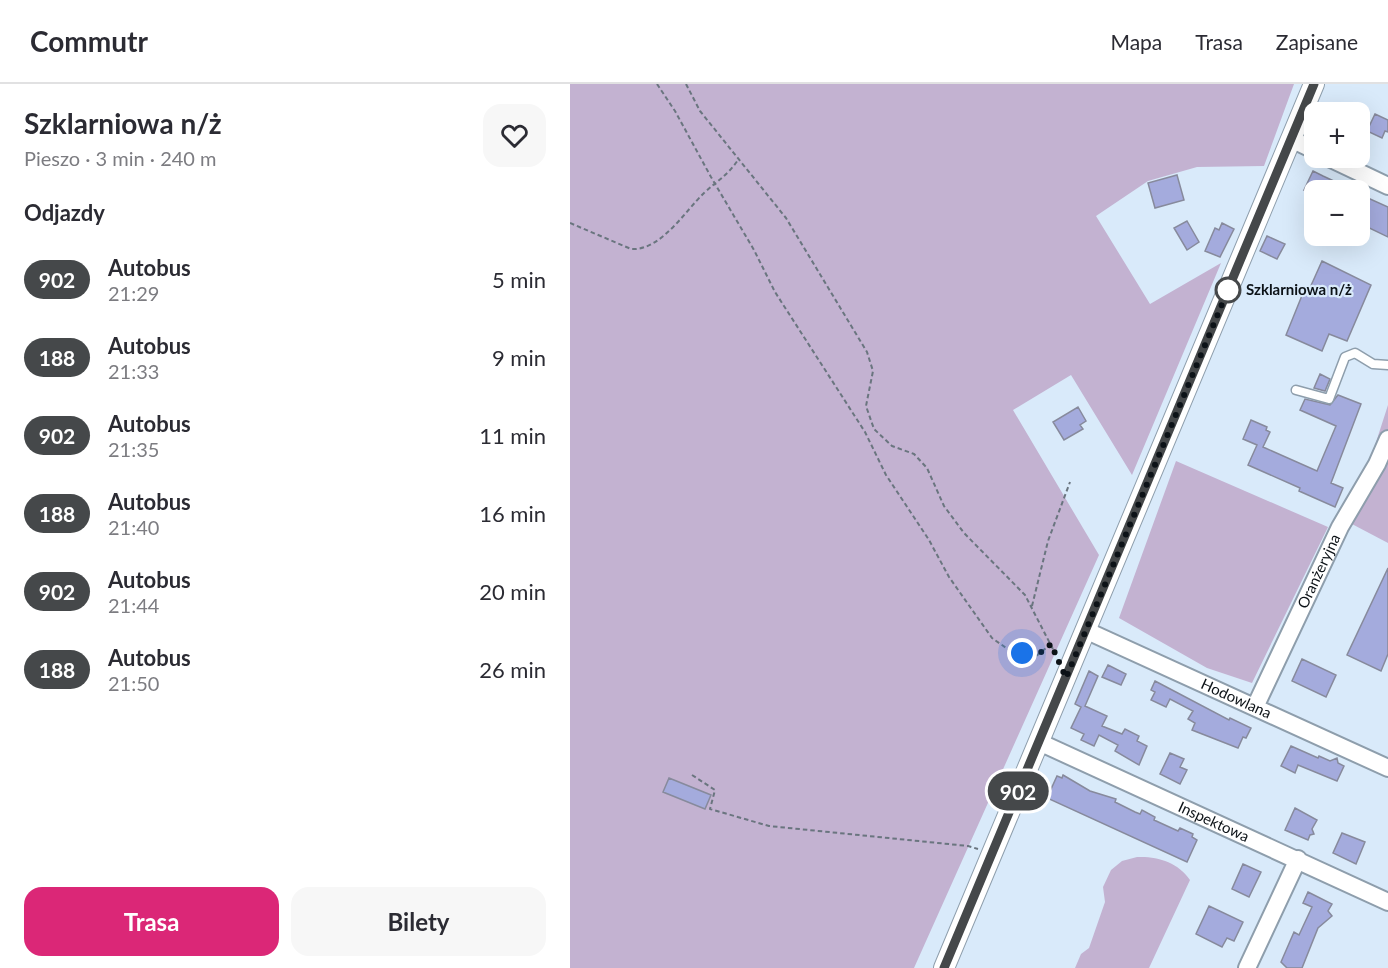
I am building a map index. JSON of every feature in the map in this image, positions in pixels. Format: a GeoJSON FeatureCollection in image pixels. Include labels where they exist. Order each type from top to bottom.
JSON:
{"type":"FeatureCollection","features":[{"type":"Feature","properties":{"kind":"street"},"geometry":{"type":"LineString","coordinates":[[944,968],[1314,84]]}},
{"type":"Feature","properties":{"kind":"street"},"geometry":{"type":"LineString","coordinates":[[1291,139],[1304,145]]}},
{"type":"Feature","properties":{"kind":"street"},"geometry":{"type":"LineString","coordinates":[[1350,168],[1388,186]]}},
{"type":"Feature","properties":{"kind":"street","name":"Oranżeryjna"},"geometry":{"type":"LineString","coordinates":[[1255,707],[1340,527],[1377,464],[1388,439]]}},
{"type":"Feature","properties":{"kind":"street","name":"Hodowlana"},"geometry":{"type":"LineString","coordinates":[[1086,630],[1388,768]]}},
{"type":"Feature","properties":{"kind":"street","name":"Inspektowa"},"geometry":{"type":"LineString","coordinates":[[1039,742],[1388,902]]}},
{"type":"Feature","properties":{"kind":"street"},"geometry":{"type":"LineString","coordinates":[[1247,968],[1298,860]]}},
{"type":"Feature","properties":{"kind":"lane"},"geometry":{"type":"LineString","coordinates":[[1296,390],[1329,399],[1345,357],[1355,352],[1373,364],[1388,365]]}},
{"type":"Feature","properties":{"kind":"path"},"geometry":{"type":"LineString","coordinates":[[657,84],[675,111],[754,250],[775,292],[866,432],[886,475],[929,540],[949,577],[992,638],[1008,650],[1035,657],[1051,644]]}},
{"type":"Feature","properties":{"kind":"path"},"geometry":{"type":"LineString","coordinates":[[686,84],[700,111],[786,218],[867,352],[873,371],[866,406],[868,418],[874,429],[892,446],[914,454],[927,468],[944,506],[964,533],[1014,582],[1032,606],[1066,678]]}},
{"type":"Feature","properties":{"kind":"path"},"geometry":{"type":"LineString","coordinates":[[570,223],[631,249],[640,250],[661,238],[715,185],[727,177],[738,160]]}},
{"type":"Feature","properties":{"kind":"path"},"geometry":{"type":"LineString","coordinates":[[1032,606],[1048,541],[1070,482]]}},
{"type":"Feature","properties":{"kind":"path"},"geometry":{"type":"LineString","coordinates":[[692,775],[715,790],[710,809],[738,818],[769,825],[968,846]]}},
{"type":"Feature","properties":{"kind":"shaded area"},"geometry":{"type":"Polygon","coordinates":[[[570,84],[1294,84],[1264,166],[1197,167],[1148,181],[1096,216],[1150,304],[1221,263],[1132,475],[1071,375],[1013,410],[1099,555],[914,968],[570,968],[570,84]]]}},
{"type":"Feature","properties":{"kind":"shaded area"},"geometry":{"type":"Polygon","coordinates":[[[1388,405],[1388,543],[1350,523],[1388,405]]]}},
{"type":"Feature","properties":{"kind":"shaded area"},"geometry":{"type":"Polygon","coordinates":[[[1176,461],[1328,527],[1252,683],[1207,668],[1119,618],[1176,461]]]}},
{"type":"Feature","properties":{"kind":"shaded area"},"geometry":{"type":"Polygon","coordinates":[[[1137,857],[1166,861],[1190,880],[1149,968],[1075,968],[1081,954],[1089,948],[1105,902],[1103,887],[1111,870],[1122,861],[1137,857]]]}},
{"type":"Feature","properties":{"kind":"building"},"geometry":{"type":"Polygon","coordinates":[[[1375,114],[1388,120],[1388,132],[1385,131],[1382,138],[1370,132],[1370,125],[1375,114]]]}},
{"type":"Feature","properties":{"kind":"building"},"geometry":{"type":"Polygon","coordinates":[[[1313,171],[1332,180],[1309,180],[1313,171]]]}},
{"type":"Feature","properties":{"kind":"building"},"geometry":{"type":"Polygon","coordinates":[[[1177,175],[1184,200],[1155,208],[1148,183],[1177,175]]]}},
{"type":"Feature","properties":{"kind":"building"},"geometry":{"type":"Polygon","coordinates":[[[1370,199],[1388,207],[1388,237],[1370,228],[1370,199]]]}},
{"type":"Feature","properties":{"kind":"building"},"geometry":{"type":"Polygon","coordinates":[[[1187,221],[1199,242],[1187,250],[1174,228],[1187,221]]]}},
{"type":"Feature","properties":{"kind":"building"},"geometry":{"type":"Polygon","coordinates":[[[1222,223],[1234,229],[1220,257],[1205,251],[1215,228],[1219,230],[1222,223]]]}},
{"type":"Feature","properties":{"kind":"building"},"geometry":{"type":"Polygon","coordinates":[[[1267,236],[1285,244],[1277,259],[1260,251],[1267,236]]]}},
{"type":"Feature","properties":{"kind":"building"},"geometry":{"type":"Polygon","coordinates":[[[1322,261],[1371,285],[1347,341],[1329,334],[1322,351],[1286,335],[1305,288],[1309,290],[1322,261]]]}},
{"type":"Feature","properties":{"kind":"building"},"geometry":{"type":"Polygon","coordinates":[[[1320,374],[1330,379],[1325,391],[1314,388],[1320,374]]]}},
{"type":"Feature","properties":{"kind":"building"},"geometry":{"type":"Polygon","coordinates":[[[1338,395],[1361,404],[1331,483],[1343,488],[1335,507],[1299,491],[1300,488],[1248,465],[1257,445],[1243,439],[1251,420],[1267,427],[1266,430],[1270,432],[1263,447],[1317,471],[1336,426],[1300,410],[1305,399],[1330,405],[1338,395]]]}},
{"type":"Feature","properties":{"kind":"building"},"geometry":{"type":"Polygon","coordinates":[[[1078,407],[1086,421],[1080,425],[1083,429],[1064,440],[1053,422],[1078,407]]]}},
{"type":"Feature","properties":{"kind":"building"},"geometry":{"type":"Polygon","coordinates":[[[1388,568],[1388,654],[1381,671],[1347,655],[1388,568]]]}},
{"type":"Feature","properties":{"kind":"building"},"geometry":{"type":"Polygon","coordinates":[[[1302,659],[1336,675],[1326,697],[1292,681],[1302,659]]]}},
{"type":"Feature","properties":{"kind":"building"},"geometry":{"type":"Polygon","coordinates":[[[1108,665],[1126,674],[1121,685],[1102,677],[1108,665]]]}},
{"type":"Feature","properties":{"kind":"building"},"geometry":{"type":"Polygon","coordinates":[[[1089,671],[1098,676],[1085,706],[1107,716],[1102,726],[1122,734],[1125,729],[1139,736],[1137,741],[1147,746],[1139,765],[1115,751],[1118,745],[1099,735],[1094,746],[1081,740],[1084,734],[1071,728],[1081,707],[1075,704],[1089,671]]]}},
{"type":"Feature","properties":{"kind":"building"},"geometry":{"type":"Polygon","coordinates":[[[1155,681],[1229,720],[1230,718],[1251,728],[1246,738],[1243,737],[1238,748],[1192,730],[1195,723],[1188,719],[1193,711],[1170,699],[1166,707],[1151,700],[1155,692],[1151,690],[1155,681]]]}},
{"type":"Feature","properties":{"kind":"building"},"geometry":{"type":"Polygon","coordinates":[[[1291,746],[1318,758],[1319,756],[1330,761],[1337,758],[1338,763],[1344,766],[1337,781],[1298,765],[1295,773],[1281,766],[1291,746]]]}},
{"type":"Feature","properties":{"kind":"building"},"geometry":{"type":"Polygon","coordinates":[[[1170,753],[1184,759],[1180,767],[1187,770],[1180,784],[1160,774],[1170,753]]]}},
{"type":"Feature","properties":{"kind":"building"},"geometry":{"type":"Polygon","coordinates":[[[1063,775],[1090,791],[1116,799],[1115,802],[1135,812],[1140,814],[1142,810],[1155,817],[1154,820],[1178,831],[1180,828],[1193,834],[1192,837],[1197,840],[1187,862],[1047,798],[1057,776],[1062,778],[1063,775]]]}},
{"type":"Feature","properties":{"kind":"building"},"geometry":{"type":"Polygon","coordinates":[[[669,778],[711,795],[705,809],[663,792],[669,778]]]}},
{"type":"Feature","properties":{"kind":"building"},"geometry":{"type":"Polygon","coordinates":[[[1295,808],[1317,820],[1312,829],[1314,834],[1310,835],[1308,840],[1285,830],[1295,808]]]}},
{"type":"Feature","properties":{"kind":"building"},"geometry":{"type":"Polygon","coordinates":[[[1342,833],[1365,842],[1356,864],[1333,853],[1342,833]]]}},
{"type":"Feature","properties":{"kind":"building"},"geometry":{"type":"Polygon","coordinates":[[[1243,864],[1261,872],[1249,897],[1232,889],[1243,864]]]}},
{"type":"Feature","properties":{"kind":"building"},"geometry":{"type":"Polygon","coordinates":[[[1308,892],[1332,904],[1328,911],[1332,916],[1318,928],[1302,968],[1287,968],[1281,962],[1294,932],[1299,935],[1312,907],[1303,903],[1308,892]]]}},
{"type":"Feature","properties":{"kind":"building"},"geometry":{"type":"Polygon","coordinates":[[[1209,906],[1243,922],[1234,941],[1227,938],[1222,947],[1196,934],[1209,906]]]}},
{"type":"Feature","properties":{"kind":"bus line","name":"902"},"geometry":{"type":"LineString","coordinates":[[944,968],[1314,84]]}},
{"type":"Feature","properties":{"kind":"place","name":"Szklarniowa n/ż"},"geometry":{"type":"Point","coordinates":[1228,290]}},
{"type":"Feature","properties":{"kind":"route"},"geometry":{"type":"LineString","coordinates":[[1022,653],[1035,657],[1051,644],[1066,678],[1228,290]]}}]}
